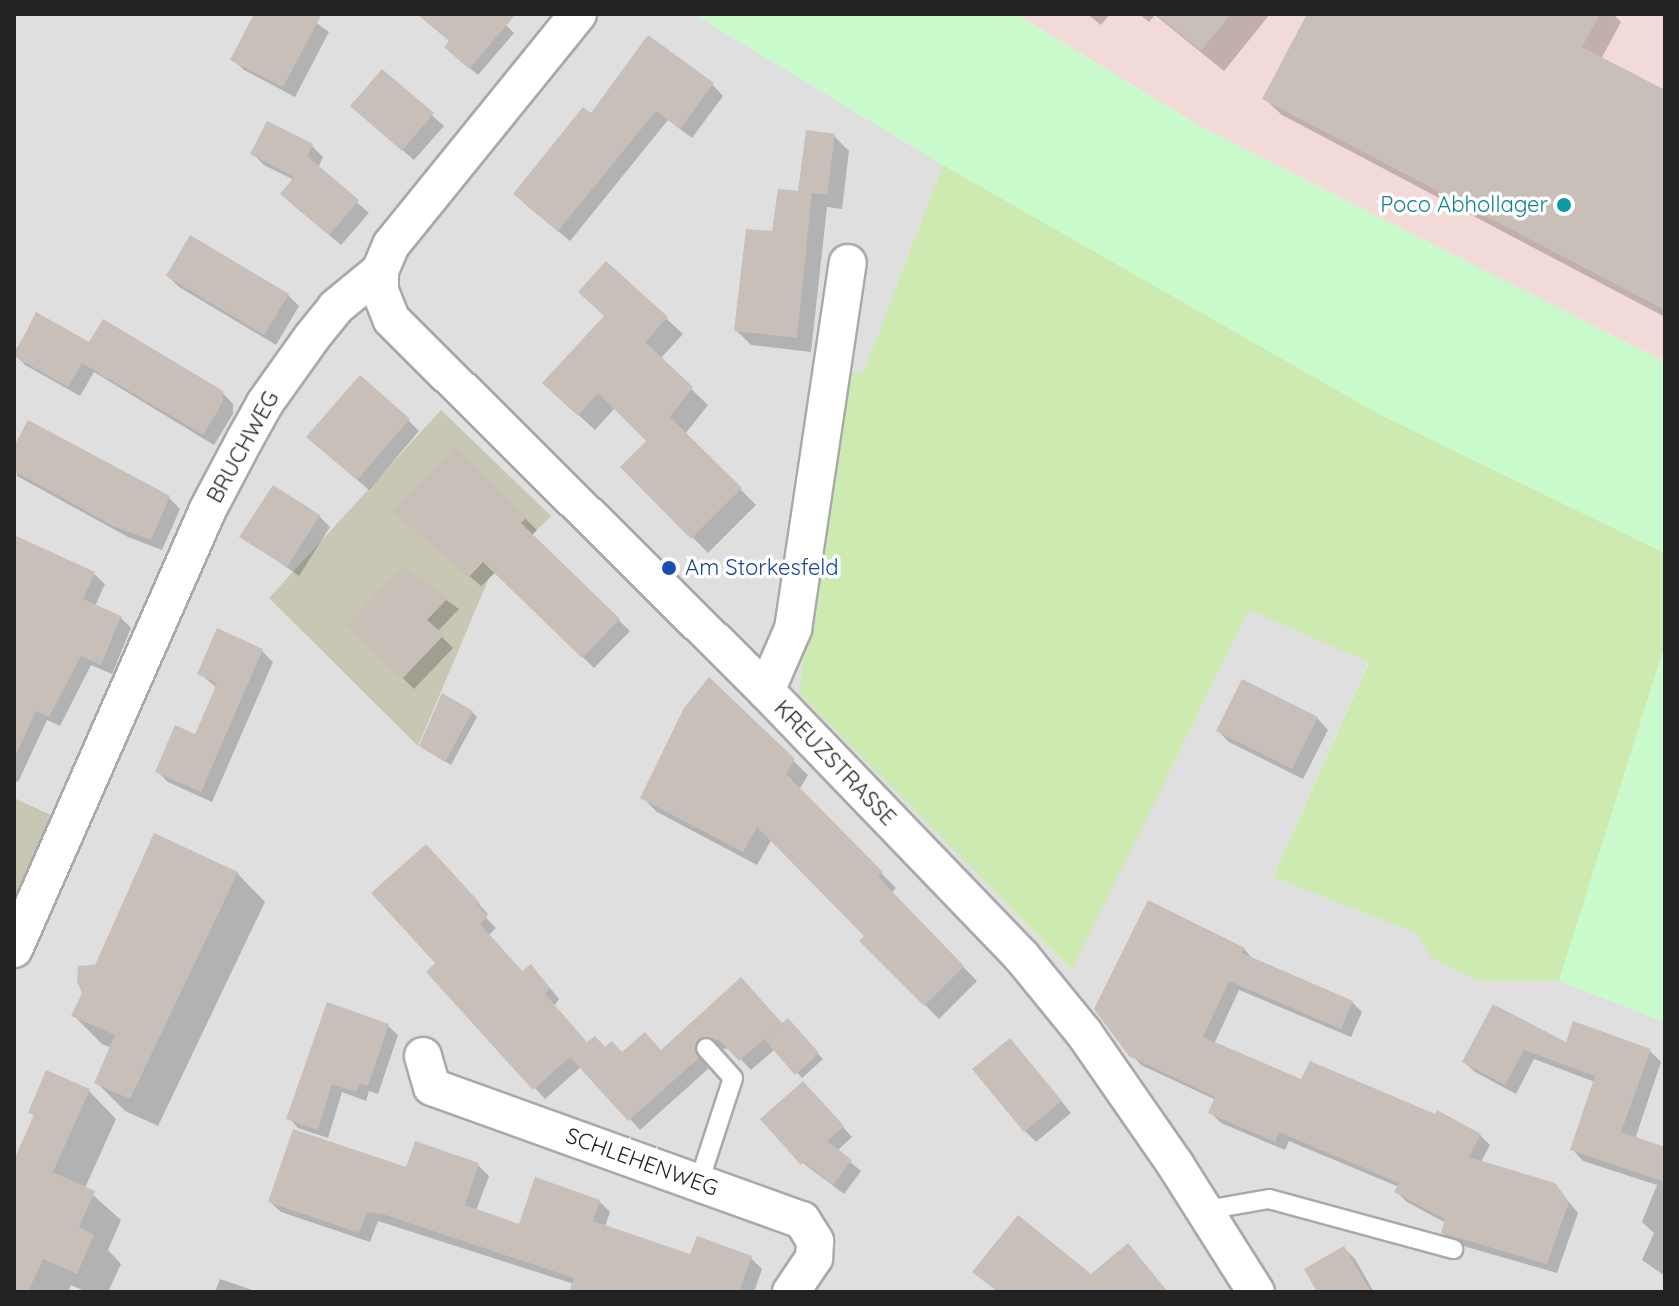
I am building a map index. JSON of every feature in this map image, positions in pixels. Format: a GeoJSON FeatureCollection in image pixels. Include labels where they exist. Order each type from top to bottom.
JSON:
{"type":"FeatureCollection","features":[{"type":"Feature","properties":{"kind":"street","name":"BRUCHWEG"},"geometry":{"type":"LineString","coordinates":[[14,949],[207,511],[265,403],[336,307],[380,271],[391,245],[578,14]]}},
{"type":"Feature","properties":{"kind":"street"},"geometry":{"type":"LineString","coordinates":[[766,691],[793,629],[848,263]]}},
{"type":"Feature","properties":{"kind":"street","name":"KREUZSTRASSE"},"geometry":{"type":"LineString","coordinates":[[380,271],[380,291],[384,304],[405,336],[766,691],[1022,957],[1084,1033],[1206,1210],[1256,1292]]}},
{"type":"Feature","properties":{"kind":"street","name":"SCHLEHENWEG"},"geometry":{"type":"LineString","coordinates":[[423,1056],[432,1087],[789,1214],[810,1228],[815,1241],[814,1258],[791,1292]]}},
{"type":"Feature","properties":{"kind":"lane"},"geometry":{"type":"LineString","coordinates":[[699,1182],[733,1078],[706,1048]]}},
{"type":"Feature","properties":{"kind":"lane"},"geometry":{"type":"LineString","coordinates":[[1206,1210],[1269,1199],[1453,1249]]}},
{"type":"Feature","properties":{"kind":"shaded area"},"geometry":{"type":"Polygon","coordinates":[[[14,14],[694,14],[943,165],[863,375],[842,368],[1072,968],[1248,609],[1369,661],[1273,877],[1417,934],[1432,959],[1479,981],[1559,981],[1665,1022],[1665,1292],[14,1292],[14,14]]]}},
{"type":"Feature","properties":{"kind":"shaded area","name":"Poco Abhollager"},"geometry":{"type":"Polygon","coordinates":[[[1016,14],[1665,14],[1665,362],[1205,129],[1016,14]]]}},
{"type":"Feature","properties":{"kind":"shaded area"},"geometry":{"type":"Polygon","coordinates":[[[441,410],[551,516],[489,578],[418,746],[269,598],[441,410]]]}},
{"type":"Feature","properties":{"kind":"shaded area"},"geometry":{"type":"Polygon","coordinates":[[[14,798],[53,816],[14,904],[14,798]]]}},
{"type":"Feature","properties":{"kind":"green space"},"geometry":{"type":"Polygon","coordinates":[[[694,14],[1016,14],[1205,129],[1665,362],[1665,553],[1379,414],[943,165],[694,14]]]}},
{"type":"Feature","properties":{"kind":"green space"},"geometry":{"type":"Polygon","coordinates":[[[943,165],[1379,414],[1665,553],[1665,645],[1559,981],[1479,981],[1432,959],[1417,934],[1273,877],[1369,662],[1249,610],[1072,969],[799,694],[841,367],[863,374],[943,165]]]}},
{"type":"Feature","properties":{"kind":"green space"},"geometry":{"type":"Polygon","coordinates":[[[1665,645],[1665,1022],[1559,981],[1665,645]]]}},
{"type":"Feature","properties":{"kind":"building"},"geometry":{"type":"Polygon","coordinates":[[[254,14],[322,14],[283,87],[230,60],[254,14]]]}},
{"type":"Feature","properties":{"kind":"building"},"geometry":{"type":"Polygon","coordinates":[[[417,14],[516,14],[469,69],[444,47],[449,41],[417,14]]]}},
{"type":"Feature","properties":{"kind":"building"},"geometry":{"type":"Polygon","coordinates":[[[1156,14],[1231,14],[1201,51],[1156,14]]]}},
{"type":"Feature","properties":{"kind":"building","name":"Poco Abhollager"},"geometry":{"type":"Polygon","coordinates":[[[1307,14],[1600,14],[1582,47],[1665,90],[1665,310],[1262,99],[1307,14]]]}},
{"type":"Feature","properties":{"kind":"building"},"geometry":{"type":"Polygon","coordinates":[[[648,35],[714,83],[680,129],[656,111],[558,231],[513,194],[583,107],[591,113],[648,35]]]}},
{"type":"Feature","properties":{"kind":"building"},"geometry":{"type":"Polygon","coordinates":[[[382,69],[434,113],[402,151],[350,106],[382,69]]]}},
{"type":"Feature","properties":{"kind":"building"},"geometry":{"type":"Polygon","coordinates":[[[267,121],[313,144],[307,156],[359,200],[329,235],[280,194],[294,177],[250,154],[267,121]]]}},
{"type":"Feature","properties":{"kind":"building"},"geometry":{"type":"Polygon","coordinates":[[[806,130],[835,134],[827,195],[812,193],[797,338],[734,331],[746,229],[772,231],[778,189],[798,191],[806,130]]]}},
{"type":"Feature","properties":{"kind":"building"},"geometry":{"type":"Polygon","coordinates":[[[190,235],[289,294],[264,335],[166,276],[190,235]]]}},
{"type":"Feature","properties":{"kind":"building"},"geometry":{"type":"Polygon","coordinates":[[[606,261],[668,317],[645,342],[693,387],[670,417],[742,488],[691,539],[620,467],[646,441],[598,393],[578,416],[542,383],[604,316],[578,292],[606,261]]]}},
{"type":"Feature","properties":{"kind":"building"},"geometry":{"type":"Polygon","coordinates":[[[36,312],[89,342],[103,319],[223,391],[223,402],[203,435],[82,363],[68,387],[14,356],[36,312]]]}},
{"type":"Feature","properties":{"kind":"building"},"geometry":{"type":"Polygon","coordinates":[[[360,375],[410,419],[357,480],[306,437],[360,375]]]}},
{"type":"Feature","properties":{"kind":"building"},"geometry":{"type":"Polygon","coordinates":[[[28,420],[170,496],[151,540],[115,527],[14,471],[14,446],[28,420]]]}},
{"type":"Feature","properties":{"kind":"building"},"geometry":{"type":"Polygon","coordinates":[[[455,446],[527,517],[521,523],[620,619],[582,658],[483,562],[469,577],[392,511],[455,446]]]}},
{"type":"Feature","properties":{"kind":"building"},"geometry":{"type":"Polygon","coordinates":[[[273,485],[320,515],[287,567],[239,537],[273,485]]]}},
{"type":"Feature","properties":{"kind":"building"},"geometry":{"type":"Polygon","coordinates":[[[14,535],[95,572],[83,599],[121,616],[101,665],[81,656],[49,717],[36,711],[14,759],[14,535]]]}},
{"type":"Feature","properties":{"kind":"building"},"geometry":{"type":"Polygon","coordinates":[[[403,567],[449,597],[427,620],[444,635],[402,679],[346,626],[403,567]]]}},
{"type":"Feature","properties":{"kind":"building"},"geometry":{"type":"Polygon","coordinates":[[[217,628],[263,649],[201,792],[155,772],[175,725],[195,734],[206,709],[217,683],[197,674],[217,628]]]}},
{"type":"Feature","properties":{"kind":"building"},"geometry":{"type":"Polygon","coordinates":[[[709,677],[795,759],[786,774],[883,872],[878,877],[964,966],[924,1006],[859,941],[864,936],[757,827],[743,852],[640,798],[684,708],[709,677]]]}},
{"type":"Feature","properties":{"kind":"building"},"geometry":{"type":"Polygon","coordinates":[[[1242,679],[1318,717],[1292,769],[1216,731],[1242,679]]]}},
{"type":"Feature","properties":{"kind":"building"},"geometry":{"type":"Polygon","coordinates":[[[442,693],[473,711],[445,762],[419,746],[442,693]]]}},
{"type":"Feature","properties":{"kind":"building"},"geometry":{"type":"Polygon","coordinates":[[[154,833],[238,872],[130,1099],[94,1083],[115,1035],[71,1016],[82,993],[77,981],[78,966],[95,965],[154,833]]]}},
{"type":"Feature","properties":{"kind":"building"},"geometry":{"type":"Polygon","coordinates":[[[426,844],[480,903],[477,905],[488,916],[480,924],[522,971],[531,964],[550,988],[545,994],[587,1042],[595,1036],[605,1047],[612,1041],[622,1052],[645,1032],[661,1050],[741,977],[782,1023],[739,1061],[719,1040],[699,1039],[694,1050],[699,1058],[628,1121],[570,1057],[533,1090],[426,972],[435,963],[371,893],[426,844]]]}},
{"type":"Feature","properties":{"kind":"building"},"geometry":{"type":"Polygon","coordinates":[[[1148,900],[1245,948],[1242,953],[1353,1001],[1341,1029],[1229,981],[1203,1037],[1301,1079],[1310,1061],[1435,1114],[1437,1110],[1481,1134],[1469,1157],[1555,1183],[1569,1202],[1547,1264],[1441,1233],[1445,1219],[1394,1192],[1399,1183],[1279,1132],[1275,1142],[1208,1113],[1215,1097],[1129,1056],[1094,1009],[1148,900]]]}},
{"type":"Feature","properties":{"kind":"building"},"geometry":{"type":"Polygon","coordinates":[[[327,1002],[389,1024],[368,1086],[360,1083],[356,1092],[332,1084],[318,1130],[286,1119],[327,1002]]]}},
{"type":"Feature","properties":{"kind":"building"},"geometry":{"type":"Polygon","coordinates":[[[1493,1004],[1566,1042],[1573,1021],[1651,1049],[1621,1132],[1665,1147],[1665,1182],[1570,1150],[1595,1076],[1524,1050],[1505,1085],[1462,1062],[1493,1004]]]}},
{"type":"Feature","properties":{"kind":"building"},"geometry":{"type":"Polygon","coordinates":[[[788,1018],[819,1053],[795,1075],[764,1039],[788,1018]]]}},
{"type":"Feature","properties":{"kind":"building"},"geometry":{"type":"Polygon","coordinates":[[[1010,1038],[1062,1101],[1024,1132],[972,1069],[1010,1038]]]}},
{"type":"Feature","properties":{"kind":"building"},"geometry":{"type":"Polygon","coordinates":[[[46,1070],[90,1089],[53,1172],[95,1191],[79,1227],[94,1235],[77,1274],[43,1259],[28,1292],[14,1292],[14,1160],[34,1115],[28,1113],[46,1070]]]}},
{"type":"Feature","properties":{"kind":"building"},"geometry":{"type":"Polygon","coordinates":[[[803,1081],[844,1126],[827,1141],[852,1160],[833,1185],[804,1162],[801,1165],[760,1119],[803,1081]]]}},
{"type":"Feature","properties":{"kind":"building"},"geometry":{"type":"Polygon","coordinates":[[[293,1129],[406,1167],[415,1141],[479,1163],[465,1205],[519,1224],[535,1177],[600,1200],[593,1221],[690,1254],[697,1236],[752,1256],[739,1292],[569,1292],[574,1278],[382,1214],[367,1212],[359,1233],[268,1202],[293,1129]]]}},
{"type":"Feature","properties":{"kind":"building"},"geometry":{"type":"Polygon","coordinates":[[[1018,1215],[1091,1274],[1128,1243],[1168,1292],[998,1292],[972,1272],[1018,1215]]]}},
{"type":"Feature","properties":{"kind":"building"},"geometry":{"type":"Polygon","coordinates":[[[1344,1246],[1371,1292],[1317,1292],[1304,1269],[1344,1246]]]}},
{"type":"Feature","properties":{"kind":"place","name":"Poco Abhollager"},"geometry":{"type":"Point","coordinates":[1564,205]}},
{"type":"Feature","properties":{"kind":"place","name":"Am Storkesfeld"},"geometry":{"type":"Point","coordinates":[669,568]}}]}
